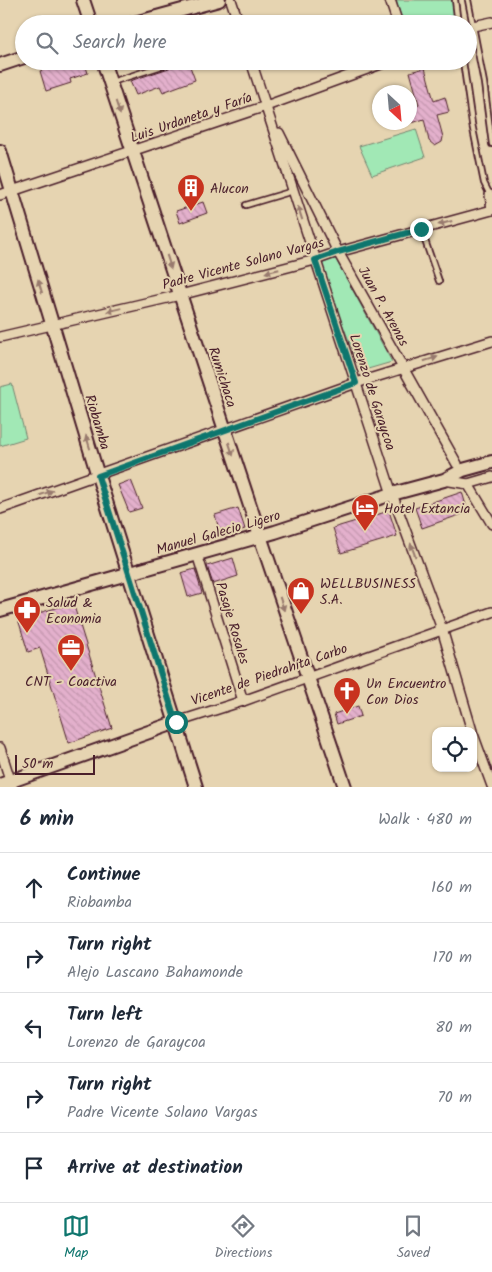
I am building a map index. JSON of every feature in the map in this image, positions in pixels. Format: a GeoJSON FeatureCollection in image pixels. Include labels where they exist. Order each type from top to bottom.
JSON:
{"type":"FeatureCollection","features":[{"type":"Feature","properties":{"kind":"street"},"geometry":{"type":"LineString","coordinates":[[83,0],[87,15]]}},
{"type":"Feature","properties":{"kind":"street"},"geometry":{"type":"LineString","coordinates":[[164,15],[219,0]]}},
{"type":"Feature","properties":{"kind":"street"},"geometry":{"type":"LineString","coordinates":[[231,0],[236,15]]}},
{"type":"Feature","properties":{"kind":"street"},"geometry":{"type":"LineString","coordinates":[[390,0],[395,15]]}},
{"type":"Feature","properties":{"kind":"street"},"geometry":{"type":"LineString","coordinates":[[477,26],[492,22]]}},
{"type":"Feature","properties":{"kind":"street"},"geometry":{"type":"LineString","coordinates":[[0,65],[15,60]]}},
{"type":"Feature","properties":{"kind":"street","name":"Rumichaca"},"geometry":{"type":"LineString","coordinates":[[106,70],[307,678],[345,787]]}},
{"type":"Feature","properties":{"kind":"street","name":"Lorenzo de Garaycoa"},"geometry":{"type":"LineString","coordinates":[[254,70],[392,494],[442,629],[471,727]]}},
{"type":"Feature","properties":{"kind":"street","name":"Luis Urdaneta y Faría"},"geometry":{"type":"LineString","coordinates":[[6,193],[266,106],[364,70]]}},
{"type":"Feature","properties":{"kind":"street","name":"Juan P. Arenas"},"geometry":{"type":"LineString","coordinates":[[266,106],[338,252],[457,464]]}},
{"type":"Feature","properties":{"kind":"street","name":"Riobamba"},"geometry":{"type":"LineString","coordinates":[[0,151],[6,193],[52,324],[196,787]]}},
{"type":"Feature","properties":{"kind":"street"},"geometry":{"type":"LineString","coordinates":[[491,192],[492,210]]}},
{"type":"Feature","properties":{"kind":"street","name":"Padre Vicente Solano Vargas"},"geometry":{"type":"LineString","coordinates":[[0,337],[315,260],[492,210]]}},
{"type":"Feature","properties":{"kind":"street"},"geometry":{"type":"LineString","coordinates":[[0,509],[98,476],[356,383],[492,341]]}},
{"type":"Feature","properties":{"kind":"street","name":"Manuel Galecio Ligero"},"geometry":{"type":"LineString","coordinates":[[0,610],[260,536],[392,494],[444,480],[463,470],[492,462]]}},
{"type":"Feature","properties":{"kind":"street","name":"Manuel Galecio Ligero"},"geometry":{"type":"LineString","coordinates":[[444,480],[468,484],[492,477]]}},
{"type":"Feature","properties":{"kind":"street"},"geometry":{"type":"LineString","coordinates":[[468,484],[492,524]]}},
{"type":"Feature","properties":{"kind":"street","name":"Pasaje Rosales"},"geometry":{"type":"LineString","coordinates":[[197,554],[243,701]]}},
{"type":"Feature","properties":{"kind":"street","name":"Vicente de Piedrahíta Carbo"},"geometry":{"type":"LineString","coordinates":[[8,784],[176,722],[243,701],[492,612]]}},
{"type":"Feature","properties":{"kind":"street","name":"Lorenzo de Garaycoa"},"geometry":{"type":"LineString","coordinates":[[477,743],[492,786]]}},
{"type":"Feature","properties":{"kind":"street"},"geometry":{"type":"LineString","coordinates":[[0,748],[8,784]]}},
{"type":"Feature","properties":{"kind":"lane"},"geometry":{"type":"LineString","coordinates":[[455,0],[457,15]]}},
{"type":"Feature","properties":{"kind":"lane"},"geometry":{"type":"LineString","coordinates":[[468,0],[470,15]]}},
{"type":"Feature","properties":{"kind":"lane"},"geometry":{"type":"LineString","coordinates":[[477,53],[484,83],[492,144]]}},
{"type":"Feature","properties":{"kind":"lane"},"geometry":{"type":"LineString","coordinates":[[110,83],[150,70]]}},
{"type":"Feature","properties":{"kind":"lane"},"geometry":{"type":"LineString","coordinates":[[464,70],[482,175],[484,183],[491,192]]}},
{"type":"Feature","properties":{"kind":"lane"},"geometry":{"type":"LineString","coordinates":[[246,205],[293,191]]}},
{"type":"Feature","properties":{"kind":"lane"},"geometry":{"type":"LineString","coordinates":[[421,229],[438,282]]}},
{"type":"Feature","properties":{"kind":"green space"},"geometry":{"type":"Polygon","coordinates":[[[396,0],[452,0],[454,15],[400,15],[396,0]]]}},
{"type":"Feature","properties":{"kind":"green space"},"geometry":{"type":"Polygon","coordinates":[[[416,130],[425,157],[372,175],[359,146],[416,130]]]}},
{"type":"Feature","properties":{"kind":"green space"},"geometry":{"type":"Polygon","coordinates":[[[335,258],[392,362],[361,371],[319,265],[335,258]]]}},
{"type":"Feature","properties":{"kind":"green space"},"geometry":{"type":"Polygon","coordinates":[[[12,384],[26,438],[0,446],[0,387],[12,384]]]}},
{"type":"Feature","properties":{"kind":"building"},"geometry":{"type":"Polygon","coordinates":[[[87,70],[88,73],[70,79],[71,83],[46,91],[40,71],[87,70]]]}},
{"type":"Feature","properties":{"kind":"building"},"geometry":{"type":"Polygon","coordinates":[[[163,70],[191,70],[195,80],[163,92],[160,86],[136,95],[130,81],[163,70]]]}},
{"type":"Feature","properties":{"kind":"building"},"geometry":{"type":"Polygon","coordinates":[[[426,70],[434,101],[445,97],[449,112],[437,115],[443,137],[442,142],[435,146],[429,141],[424,119],[417,121],[417,105],[419,104],[417,85],[414,85],[410,72],[426,70]]]}},
{"type":"Feature","properties":{"kind":"building","name":"Alucon"},"geometry":{"type":"Polygon","coordinates":[[[203,202],[207,213],[180,223],[176,211],[203,202]]]}},
{"type":"Feature","properties":{"kind":"building"},"geometry":{"type":"Polygon","coordinates":[[[131,480],[142,508],[129,512],[118,485],[131,480]]]}},
{"type":"Feature","properties":{"kind":"building"},"geometry":{"type":"Polygon","coordinates":[[[462,492],[468,512],[422,528],[415,508],[462,492]]]}},
{"type":"Feature","properties":{"kind":"building"},"geometry":{"type":"Polygon","coordinates":[[[238,508],[245,529],[221,536],[215,515],[238,508]]]}},
{"type":"Feature","properties":{"kind":"building","name":"Hotel Extancia"},"geometry":{"type":"Polygon","coordinates":[[[389,511],[397,536],[341,553],[333,528],[389,511]]]}},
{"type":"Feature","properties":{"kind":"building"},"geometry":{"type":"Polygon","coordinates":[[[233,558],[238,576],[213,584],[207,566],[233,558]]]}},
{"type":"Feature","properties":{"kind":"building"},"geometry":{"type":"Polygon","coordinates":[[[195,569],[202,593],[188,597],[181,573],[195,569]]]}},
{"type":"Feature","properties":{"kind":"building","name":"CNT - Coactiva"},"geometry":{"type":"Polygon","coordinates":[[[73,603],[112,728],[69,743],[40,648],[28,652],[18,619],[73,603]]]}},
{"type":"Feature","properties":{"kind":"building","name":"Un Encuentro Con Dios"},"geometry":{"type":"Polygon","coordinates":[[[358,706],[361,716],[337,724],[334,714],[358,706]]]}},
{"type":"Feature","properties":{"kind":"place","name":"Alucon"},"geometry":{"type":"Point","coordinates":[191,212]}},
{"type":"Feature","properties":{"kind":"place","name":"Hotel Extancia"},"geometry":{"type":"Point","coordinates":[365,532]}},
{"type":"Feature","properties":{"kind":"place","name":"WELLBUSINESS S.A."},"geometry":{"type":"Point","coordinates":[301,615]}},
{"type":"Feature","properties":{"kind":"place","name":"Salud & Economia"},"geometry":{"type":"Point","coordinates":[27,634]}},
{"type":"Feature","properties":{"kind":"place","name":"CNT - Coactiva"},"geometry":{"type":"Point","coordinates":[71,672]}},
{"type":"Feature","properties":{"kind":"place","name":"Un Encuentro Con Dios"},"geometry":{"type":"Point","coordinates":[347,715]}},
{"type":"Feature","properties":{"kind":"route"},"geometry":{"type":"LineString","coordinates":[[176,722],[98,476],[356,383],[315,260],[421,229]]}}]}
